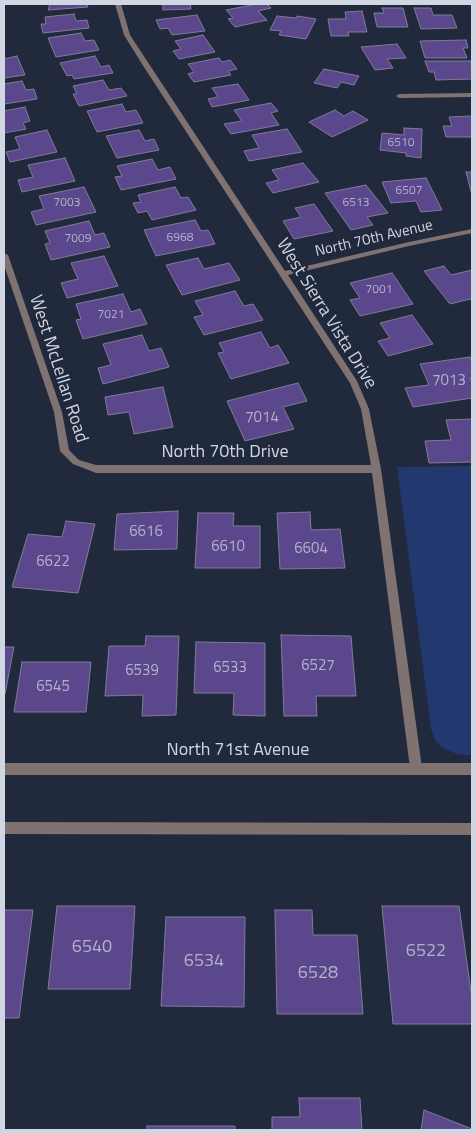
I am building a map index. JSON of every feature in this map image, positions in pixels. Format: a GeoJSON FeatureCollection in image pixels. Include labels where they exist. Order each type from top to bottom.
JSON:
{"type":"FeatureCollection","features":[{"type":"Feature","properties":{"kind":"street","name":"West Sierra Vista Drive"},"geometry":{"type":"LineString","coordinates":[[118,4],[128,35],[145,64],[354,383],[365,409],[376,469],[416,768]]}},
{"type":"Feature","properties":{"kind":"street"},"geometry":{"type":"LineString","coordinates":[[399,96],[472,95]]}},
{"type":"Feature","properties":{"kind":"street","name":"North 70th Avenue"},"geometry":{"type":"LineString","coordinates":[[283,274],[472,231]]}},
{"type":"Feature","properties":{"kind":"street","name":"West McLellan Road"},"geometry":{"type":"LineString","coordinates":[[4,255],[58,412],[65,451],[76,462]]}},
{"type":"Feature","properties":{"kind":"street","name":"North 70th Drive"},"geometry":{"type":"LineString","coordinates":[[76,462],[96,469],[376,469]]}},
{"type":"Feature","properties":{"kind":"street","name":"North 71st Avenue"},"geometry":{"type":"LineString","coordinates":[[4,768],[472,769]]}},
{"type":"Feature","properties":{"kind":"street"},"geometry":{"type":"LineString","coordinates":[[4,828],[472,829]]}},
{"type":"Feature","properties":{"kind":"shaded area"},"geometry":{"type":"Polygon","coordinates":[[[472,466],[472,755],[465,755],[443,748],[435,740],[431,729],[397,467],[472,466]]]}},
{"type":"Feature","properties":{"kind":"building"},"geometry":{"type":"Polygon","coordinates":[[[50,4],[87,4],[88,7],[48,10],[50,4]]]}},
{"type":"Feature","properties":{"kind":"building"},"geometry":{"type":"Polygon","coordinates":[[[163,4],[190,4],[191,9],[163,10],[163,4]]]}},
{"type":"Feature","properties":{"kind":"building"},"geometry":{"type":"Polygon","coordinates":[[[267,4],[271,8],[258,11],[267,20],[235,27],[228,19],[233,18],[226,10],[267,4]]]}},
{"type":"Feature","properties":{"kind":"building"},"geometry":{"type":"Polygon","coordinates":[[[382,8],[403,8],[408,27],[377,27],[374,13],[384,13],[382,8]]]}},
{"type":"Feature","properties":{"kind":"building"},"geometry":{"type":"Polygon","coordinates":[[[414,8],[431,8],[433,15],[452,15],[457,28],[421,29],[414,8]]]}},
{"type":"Feature","properties":{"kind":"building"},"geometry":{"type":"Polygon","coordinates":[[[362,11],[367,32],[348,32],[349,36],[331,36],[328,19],[346,19],[345,12],[362,11]]]}},
{"type":"Feature","properties":{"kind":"building"},"geometry":{"type":"Polygon","coordinates":[[[74,14],[76,21],[87,20],[89,28],[43,33],[41,24],[46,24],[45,17],[74,14]]]}},
{"type":"Feature","properties":{"kind":"building"},"geometry":{"type":"Polygon","coordinates":[[[197,15],[205,31],[172,35],[168,28],[160,29],[156,20],[197,15]]]}},
{"type":"Feature","properties":{"kind":"building"},"geometry":{"type":"Polygon","coordinates":[[[277,16],[296,18],[297,16],[316,19],[306,39],[279,35],[281,31],[270,30],[277,16]]]}},
{"type":"Feature","properties":{"kind":"building"},"geometry":{"type":"Polygon","coordinates":[[[81,33],[85,41],[94,40],[99,50],[56,57],[48,38],[81,33]]]}},
{"type":"Feature","properties":{"kind":"building"},"geometry":{"type":"Polygon","coordinates":[[[203,35],[215,52],[179,59],[173,51],[181,49],[175,41],[203,35]]]}},
{"type":"Feature","properties":{"kind":"building"},"geometry":{"type":"Polygon","coordinates":[[[466,40],[468,48],[463,48],[467,58],[425,58],[420,41],[466,40]]]}},
{"type":"Feature","properties":{"kind":"building"},"geometry":{"type":"Polygon","coordinates":[[[397,44],[406,58],[387,59],[393,68],[375,70],[361,47],[397,44]]]}},
{"type":"Feature","properties":{"kind":"building"},"geometry":{"type":"Polygon","coordinates":[[[17,56],[25,75],[4,78],[4,59],[17,56]]]}},
{"type":"Feature","properties":{"kind":"building"},"geometry":{"type":"Polygon","coordinates":[[[95,56],[101,67],[109,65],[113,73],[74,79],[72,75],[67,76],[60,63],[95,56]]]}},
{"type":"Feature","properties":{"kind":"building"},"geometry":{"type":"Polygon","coordinates":[[[219,58],[222,62],[230,60],[237,69],[228,71],[231,75],[194,82],[188,74],[194,72],[188,64],[219,58]]]}},
{"type":"Feature","properties":{"kind":"building"},"geometry":{"type":"Polygon","coordinates":[[[425,61],[471,61],[472,79],[436,80],[434,72],[429,72],[425,61]]]}},
{"type":"Feature","properties":{"kind":"building"},"geometry":{"type":"Polygon","coordinates":[[[324,69],[359,76],[354,85],[341,82],[337,88],[314,83],[324,69]]]}},
{"type":"Feature","properties":{"kind":"building"},"geometry":{"type":"Polygon","coordinates":[[[103,80],[109,90],[121,88],[127,96],[79,106],[73,94],[77,94],[73,86],[103,80]]]}},
{"type":"Feature","properties":{"kind":"building"},"geometry":{"type":"Polygon","coordinates":[[[22,81],[26,90],[34,89],[37,99],[4,104],[4,84],[22,81]]]}},
{"type":"Feature","properties":{"kind":"building"},"geometry":{"type":"Polygon","coordinates":[[[238,84],[249,100],[212,107],[208,99],[218,97],[212,88],[238,84]]]}},
{"type":"Feature","properties":{"kind":"building"},"geometry":{"type":"Polygon","coordinates":[[[271,103],[278,111],[271,113],[279,125],[231,134],[224,124],[242,121],[234,110],[271,103]]]}},
{"type":"Feature","properties":{"kind":"building"},"geometry":{"type":"Polygon","coordinates":[[[122,104],[126,112],[136,110],[143,123],[97,132],[87,111],[122,104]]]}},
{"type":"Feature","properties":{"kind":"building"},"geometry":{"type":"Polygon","coordinates":[[[25,107],[30,121],[23,123],[26,129],[4,133],[4,111],[25,107]]]}},
{"type":"Feature","properties":{"kind":"building"},"geometry":{"type":"Polygon","coordinates":[[[335,110],[344,116],[353,111],[368,120],[332,137],[309,122],[335,110]]]}},
{"type":"Feature","properties":{"kind":"building"},"geometry":{"type":"Polygon","coordinates":[[[472,116],[472,137],[446,137],[443,126],[452,126],[449,117],[472,116]]]}},
{"type":"Feature","properties":{"kind":"building"},"geometry":{"type":"Polygon","coordinates":[[[404,128],[422,129],[421,158],[406,156],[406,153],[380,150],[382,133],[404,135],[404,128]]]}},
{"type":"Feature","properties":{"kind":"building"},"geometry":{"type":"Polygon","coordinates":[[[287,129],[302,152],[249,161],[244,151],[259,148],[252,135],[287,129]]]}},
{"type":"Feature","properties":{"kind":"building"},"geometry":{"type":"Polygon","coordinates":[[[47,130],[57,152],[10,162],[6,152],[20,149],[15,137],[47,130]]]}},
{"type":"Feature","properties":{"kind":"building"},"geometry":{"type":"Polygon","coordinates":[[[139,130],[145,141],[154,139],[159,150],[117,158],[106,136],[139,130]]]}},
{"type":"Feature","properties":{"kind":"building"},"geometry":{"type":"Polygon","coordinates":[[[65,158],[75,181],[22,192],[18,180],[33,177],[28,165],[65,158]]]}},
{"type":"Feature","properties":{"kind":"building"},"geometry":{"type":"Polygon","coordinates":[[[152,159],[158,170],[170,167],[176,179],[121,190],[115,177],[122,176],[117,166],[152,159]]]}},
{"type":"Feature","properties":{"kind":"building"},"geometry":{"type":"Polygon","coordinates":[[[303,163],[319,182],[273,193],[266,183],[279,180],[272,170],[303,163]]]}},
{"type":"Feature","properties":{"kind":"building"},"geometry":{"type":"Polygon","coordinates":[[[466,172],[472,172],[472,195],[466,172]]]}},
{"type":"Feature","properties":{"kind":"building"},"geometry":{"type":"Polygon","coordinates":[[[426,178],[442,210],[421,212],[416,201],[391,203],[382,182],[426,178]]]}},
{"type":"Feature","properties":{"kind":"building"},"geometry":{"type":"Polygon","coordinates":[[[366,185],[388,213],[367,217],[373,225],[351,230],[325,193],[366,185]]]}},
{"type":"Feature","properties":{"kind":"building"},"geometry":{"type":"Polygon","coordinates":[[[84,187],[96,212],[36,225],[31,212],[44,209],[39,196],[84,187]]]}},
{"type":"Feature","properties":{"kind":"building"},"geometry":{"type":"Polygon","coordinates":[[[175,187],[181,198],[188,197],[196,210],[152,220],[147,211],[138,213],[133,203],[141,202],[138,195],[175,187]]]}},
{"type":"Feature","properties":{"kind":"building"},"geometry":{"type":"Polygon","coordinates":[[[314,204],[333,231],[294,239],[283,221],[301,217],[295,208],[314,204]]]}},
{"type":"Feature","properties":{"kind":"building"},"geometry":{"type":"Polygon","coordinates":[[[195,220],[201,231],[208,230],[215,244],[156,256],[144,230],[195,220]]]}},
{"type":"Feature","properties":{"kind":"building"},"geometry":{"type":"Polygon","coordinates":[[[89,221],[95,235],[104,233],[110,247],[51,260],[45,244],[50,243],[45,231],[89,221]]]}},
{"type":"Feature","properties":{"kind":"building"},"geometry":{"type":"Polygon","coordinates":[[[104,256],[118,286],[67,298],[61,283],[78,279],[71,263],[104,256]]]}},
{"type":"Feature","properties":{"kind":"building"},"geometry":{"type":"Polygon","coordinates":[[[198,258],[204,269],[229,263],[240,280],[182,295],[166,265],[198,258]]]}},
{"type":"Feature","properties":{"kind":"building"},"geometry":{"type":"Polygon","coordinates":[[[444,266],[451,275],[472,270],[472,301],[470,299],[450,304],[424,271],[444,266]]]}},
{"type":"Feature","properties":{"kind":"building"},"geometry":{"type":"Polygon","coordinates":[[[392,273],[413,304],[360,316],[350,300],[360,298],[350,283],[392,273]]]}},
{"type":"Feature","properties":{"kind":"building"},"geometry":{"type":"Polygon","coordinates":[[[235,291],[244,306],[253,304],[263,320],[204,335],[194,317],[203,315],[195,301],[235,291]]]}},
{"type":"Feature","properties":{"kind":"building"},"geometry":{"type":"Polygon","coordinates":[[[123,294],[131,312],[140,309],[147,324],[83,339],[76,320],[81,319],[76,304],[123,294]]]}},
{"type":"Feature","properties":{"kind":"building"},"geometry":{"type":"Polygon","coordinates":[[[412,315],[433,344],[388,356],[378,341],[390,338],[380,323],[412,315]]]}},
{"type":"Feature","properties":{"kind":"building"},"geometry":{"type":"Polygon","coordinates":[[[261,332],[270,348],[278,345],[289,363],[231,379],[218,353],[224,352],[219,343],[261,332]]]}},
{"type":"Feature","properties":{"kind":"building"},"geometry":{"type":"Polygon","coordinates":[[[142,335],[149,351],[161,348],[169,367],[103,384],[98,368],[111,365],[103,344],[142,335]]]}},
{"type":"Feature","properties":{"kind":"building"},"geometry":{"type":"Polygon","coordinates":[[[470,357],[472,362],[472,378],[470,378],[472,398],[413,407],[405,388],[429,385],[420,364],[470,357]]]}},
{"type":"Feature","properties":{"kind":"building"},"geometry":{"type":"Polygon","coordinates":[[[298,383],[307,401],[283,407],[294,429],[245,441],[227,401],[298,383]]]}},
{"type":"Feature","properties":{"kind":"building"},"geometry":{"type":"Polygon","coordinates":[[[163,387],[173,427],[134,434],[129,412],[108,415],[105,397],[163,387]]]}},
{"type":"Feature","properties":{"kind":"building"},"geometry":{"type":"Polygon","coordinates":[[[472,419],[472,462],[429,463],[425,441],[451,440],[446,420],[472,419]]]}},
{"type":"Feature","properties":{"kind":"building"},"geometry":{"type":"Polygon","coordinates":[[[178,511],[177,549],[114,550],[117,514],[178,511]]]}},
{"type":"Feature","properties":{"kind":"building"},"geometry":{"type":"Polygon","coordinates":[[[310,512],[311,530],[340,529],[345,568],[280,569],[277,513],[310,512]]]}},
{"type":"Feature","properties":{"kind":"building"},"geometry":{"type":"Polygon","coordinates":[[[198,513],[234,513],[233,526],[260,526],[260,568],[195,568],[198,513]]]}},
{"type":"Feature","properties":{"kind":"building"},"geometry":{"type":"Polygon","coordinates":[[[66,521],[95,524],[78,593],[12,587],[28,534],[62,537],[66,521]]]}},
{"type":"Feature","properties":{"kind":"building"},"geometry":{"type":"Polygon","coordinates":[[[281,635],[351,636],[356,696],[316,696],[317,716],[284,716],[281,635]]]}},
{"type":"Feature","properties":{"kind":"building"},"geometry":{"type":"Polygon","coordinates":[[[146,636],[179,636],[176,715],[142,716],[143,695],[105,696],[109,646],[145,646],[146,636]]]}},
{"type":"Feature","properties":{"kind":"building"},"geometry":{"type":"Polygon","coordinates":[[[196,642],[265,643],[265,716],[233,715],[234,693],[194,693],[196,642]]]}},
{"type":"Feature","properties":{"kind":"building"},"geometry":{"type":"Polygon","coordinates":[[[4,647],[14,647],[5,694],[4,694],[4,647]]]}},
{"type":"Feature","properties":{"kind":"building"},"geometry":{"type":"Polygon","coordinates":[[[22,662],[91,662],[86,712],[14,712],[22,662]]]}},
{"type":"Feature","properties":{"kind":"building"},"geometry":{"type":"Polygon","coordinates":[[[57,906],[135,906],[130,989],[48,989],[57,906]]]}},
{"type":"Feature","properties":{"kind":"building"},"geometry":{"type":"Polygon","coordinates":[[[382,906],[459,906],[472,999],[472,1024],[393,1024],[382,906]]]}},
{"type":"Feature","properties":{"kind":"building"},"geometry":{"type":"Polygon","coordinates":[[[4,910],[33,910],[19,1018],[4,1018],[4,910]]]}},
{"type":"Feature","properties":{"kind":"building"},"geometry":{"type":"Polygon","coordinates":[[[275,910],[312,910],[313,935],[357,935],[363,1014],[277,1014],[275,910]]]}},
{"type":"Feature","properties":{"kind":"building"},"geometry":{"type":"Polygon","coordinates":[[[166,917],[245,917],[244,1007],[161,1006],[166,917]]]}},
{"type":"Feature","properties":{"kind":"building"},"geometry":{"type":"Polygon","coordinates":[[[299,1098],[360,1098],[362,1130],[272,1130],[272,1117],[300,1117],[299,1098]]]}},
{"type":"Feature","properties":{"kind":"building"},"geometry":{"type":"Polygon","coordinates":[[[424,1110],[472,1129],[472,1130],[421,1130],[424,1110]]]}},
{"type":"Feature","properties":{"kind":"building"},"geometry":{"type":"Polygon","coordinates":[[[147,1126],[235,1126],[235,1130],[147,1130],[147,1126]]]}}]}
